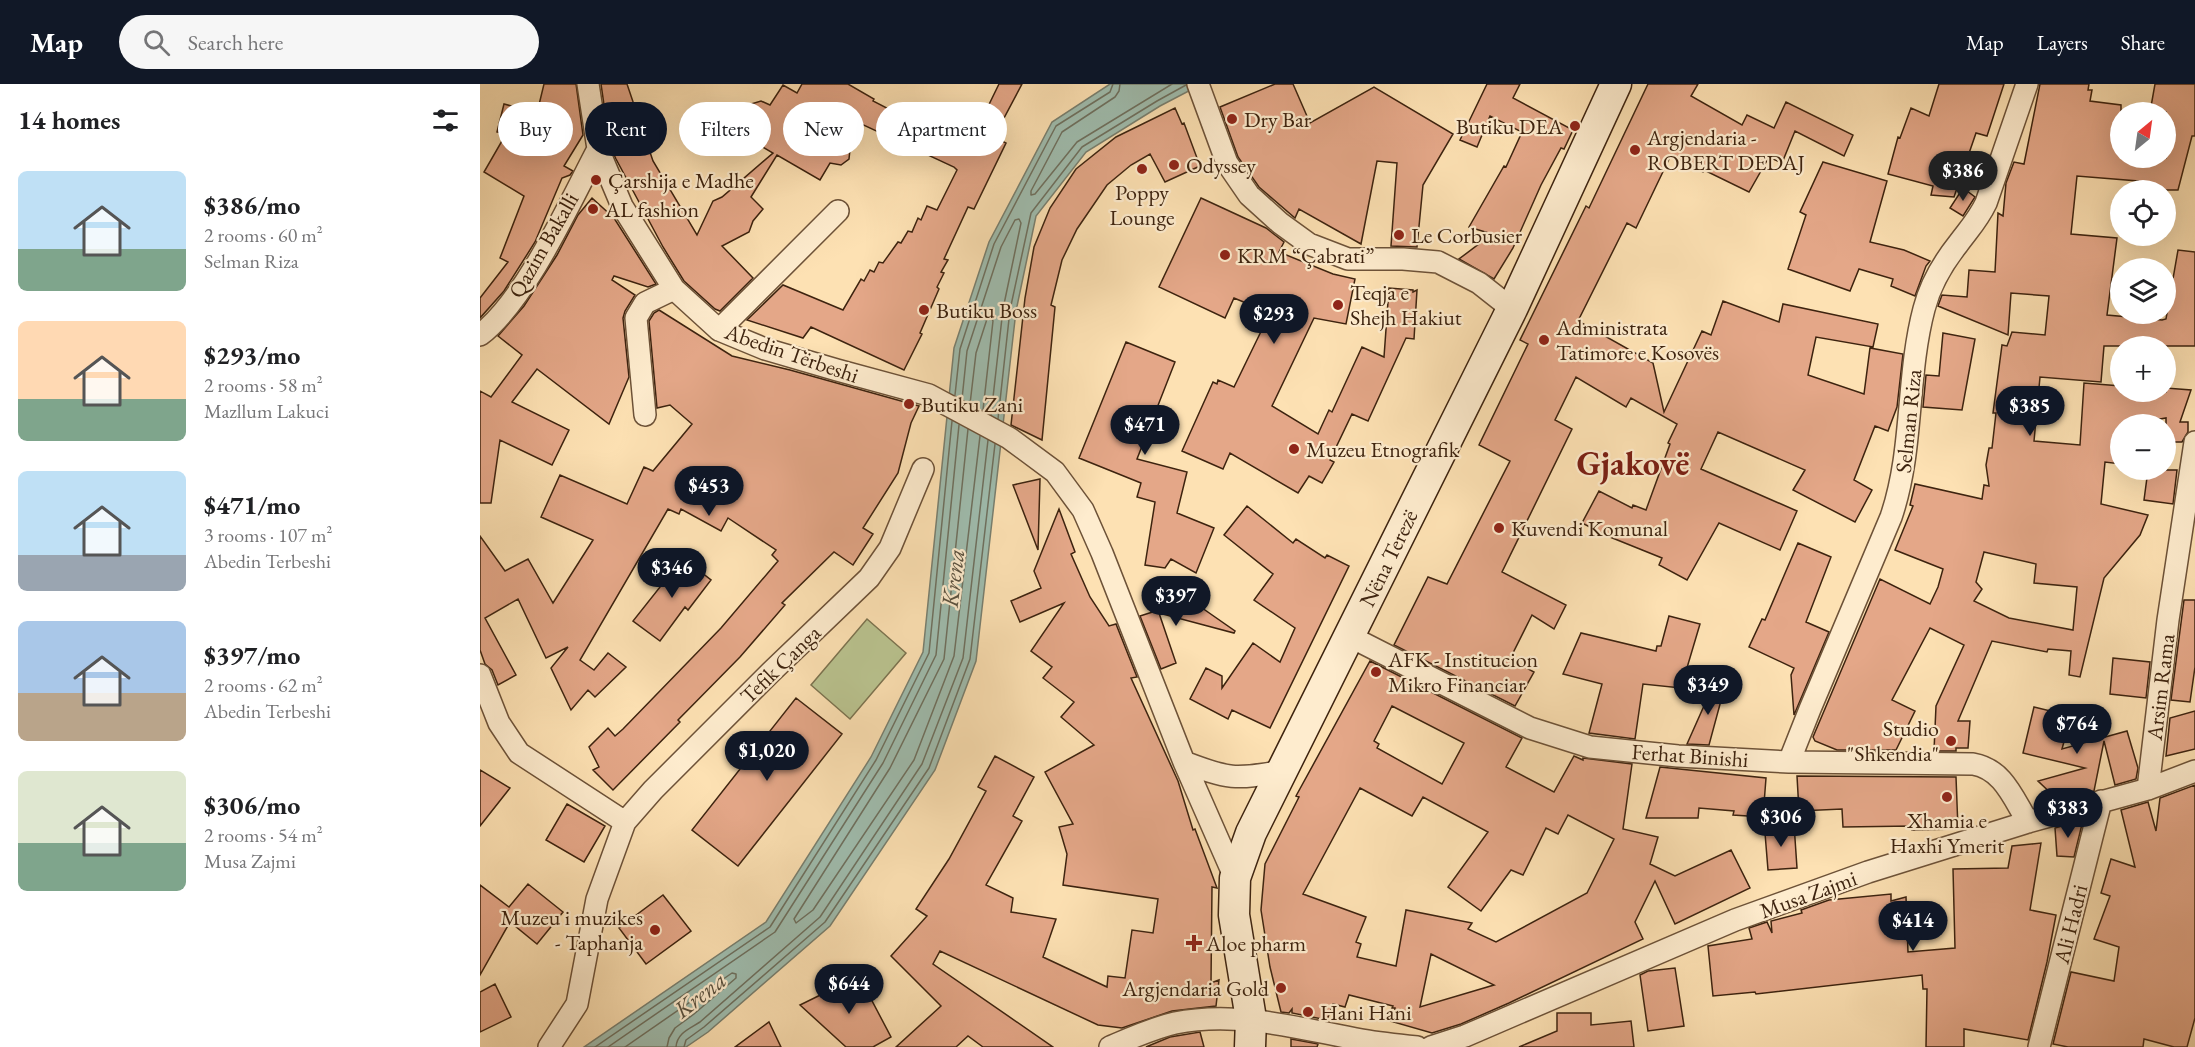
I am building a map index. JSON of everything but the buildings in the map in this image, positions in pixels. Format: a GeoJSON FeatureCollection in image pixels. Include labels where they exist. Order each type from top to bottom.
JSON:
{"type":"FeatureCollection","features":[{"type":"Feature","properties":{"kind":"main road","name":"Nëna Terezë"},"geometry":{"type":"LineString","coordinates":[[1251,1033],[1234,915],[1235,878],[1251,832],[1512,309],[1616,84]]}},
{"type":"Feature","properties":{"kind":"street","name":"Abedin Tërbeshi"},"geometry":{"type":"LineString","coordinates":[[588,84],[591,102]]}},
{"type":"Feature","properties":{"kind":"street","name":"Selman Riza"},"geometry":{"type":"LineString","coordinates":[[1789,762],[1900,492],[1910,391],[1924,307],[1932,285],[1948,257],[1978,221],[2027,84]]}},
{"type":"Feature","properties":{"kind":"street"},"geometry":{"type":"LineString","coordinates":[[1201,94],[1227,163],[1249,195],[1280,223],[1310,244],[1348,260],[1402,259],[1438,262],[1479,283],[1512,309]]}},
{"type":"Feature","properties":{"kind":"street","name":"Qazim Bakalli"},"geometry":{"type":"LineString","coordinates":[[480,335],[494,325],[525,282],[594,156]]}},
{"type":"Feature","properties":{"kind":"street","name":"Abedin Tërbeshi"},"geometry":{"type":"LineString","coordinates":[[601,156],[622,206],[674,289],[718,330],[765,348],[837,370],[929,394],[1009,438],[1055,472],[1083,510],[1184,762],[1235,878]]}},
{"type":"Feature","properties":{"kind":"street"},"geometry":{"type":"LineString","coordinates":[[718,330],[838,211]]}},
{"type":"Feature","properties":{"kind":"street"},"geometry":{"type":"LineString","coordinates":[[645,416],[636,318],[645,303],[674,289]]}},
{"type":"Feature","properties":{"kind":"street","name":"Arsim Rama"},"geometry":{"type":"LineString","coordinates":[[2148,789],[2168,620],[2195,442]]}},
{"type":"Feature","properties":{"kind":"street","name":"Tefik Çanga"},"geometry":{"type":"LineString","coordinates":[[549,1047],[577,1004],[597,899],[624,822],[771,672],[869,578],[890,548],[923,470]]}},
{"type":"Feature","properties":{"kind":"street","name":"Ferhat Binishi"},"geometry":{"type":"LineString","coordinates":[[1349,636],[1530,728],[1590,747],[1678,756],[1789,762],[1973,764],[1994,771],[2028,822]]}},
{"type":"Feature","properties":{"kind":"street"},"geometry":{"type":"LineString","coordinates":[[480,675],[499,723],[519,753],[624,822]]}},
{"type":"Feature","properties":{"kind":"street"},"geometry":{"type":"LineString","coordinates":[[1184,762],[1218,775],[1233,778],[1248,778],[1282,771]]}},
{"type":"Feature","properties":{"kind":"street","name":"Musa Zajmi"},"geometry":{"type":"LineString","coordinates":[[1431,1047],[1466,1036],[1735,920],[1869,872],[2028,822],[2148,789],[2195,771]]}},
{"type":"Feature","properties":{"kind":"street","name":"Ali Hadri"},"geometry":{"type":"LineString","coordinates":[[2039,1047],[2101,801]]}},
{"type":"Feature","properties":{"kind":"street"},"geometry":{"type":"LineString","coordinates":[[1110,1047],[1163,1026],[1207,1019],[1251,1033],[1417,1047]]}},
{"type":"Feature","properties":{"kind":"green space"},"geometry":{"type":"Polygon","coordinates":[[[867,619],[906,653],[850,719],[811,685],[867,619]]]}},
{"type":"Feature","properties":{"kind":"water","name":"Krena"},"geometry":{"type":"Polygon","coordinates":[[[1110,84],[1202,84],[1160,106],[1086,152],[1036,216],[1016,311],[976,661],[935,770],[830,926],[708,1032],[686,1047],[584,1047],[766,922],[871,757],[923,652],[954,348],[989,242],[1052,122],[1110,84]]]}},
{"type":"Feature","properties":{"kind":"place","name":"Dry Bar"},"geometry":{"type":"Point","coordinates":[1232,119]}},
{"type":"Feature","properties":{"kind":"place","name":"Butiku DEA"},"geometry":{"type":"Point","coordinates":[1575,126]}},
{"type":"Feature","properties":{"kind":"place","name":"Argjendaria - ROBERT DEDAJ"},"geometry":{"type":"Point","coordinates":[1635,150]}},
{"type":"Feature","properties":{"kind":"place","name":"Odyssey"},"geometry":{"type":"Point","coordinates":[1174,165]}},
{"type":"Feature","properties":{"kind":"place","name":"Poppy Lounge"},"geometry":{"type":"Point","coordinates":[1142,169]}},
{"type":"Feature","properties":{"kind":"place","name":"Çarshija e Madhe"},"geometry":{"type":"Point","coordinates":[596,180]}},
{"type":"Feature","properties":{"kind":"place","name":"AL fashion"},"geometry":{"type":"Point","coordinates":[593,209]}},
{"type":"Feature","properties":{"kind":"place","name":"Le Corbusier"},"geometry":{"type":"Point","coordinates":[1399,235]}},
{"type":"Feature","properties":{"kind":"place","name":"KRM “Çabrati”"},"geometry":{"type":"Point","coordinates":[1225,255]}},
{"type":"Feature","properties":{"kind":"place","name":"Teqja e Shejh Hakiut"},"geometry":{"type":"Point","coordinates":[1338,305]}},
{"type":"Feature","properties":{"kind":"place","name":"Butiku Boss"},"geometry":{"type":"Point","coordinates":[924,310]}},
{"type":"Feature","properties":{"kind":"place","name":"Administrata Tatimore e Kosovës"},"geometry":{"type":"Point","coordinates":[1544,340]}},
{"type":"Feature","properties":{"kind":"place","name":"Butiku Zani"},"geometry":{"type":"Point","coordinates":[909,404]}},
{"type":"Feature","properties":{"kind":"place","name":"Muzeu Etnografik"},"geometry":{"type":"Point","coordinates":[1294,449]}},
{"type":"Feature","properties":{"kind":"place","name":"Kuvendi Komunal"},"geometry":{"type":"Point","coordinates":[1499,528]}},
{"type":"Feature","properties":{"kind":"place","name":"AFK - Institucion Mikro Financiar"},"geometry":{"type":"Point","coordinates":[1376,672]}},
{"type":"Feature","properties":{"kind":"place","name":"Studio \"Shkendia\""},"geometry":{"type":"Point","coordinates":[1951,741]}},
{"type":"Feature","properties":{"kind":"place","name":"Xhamia e Haxhi Ymerit"},"geometry":{"type":"Point","coordinates":[1947,797]}},
{"type":"Feature","properties":{"kind":"place","name":"Muzeu i muzikes - Taphanja"},"geometry":{"type":"Point","coordinates":[655,930]}},
{"type":"Feature","properties":{"kind":"place","name":"Aloe pharm"},"geometry":{"type":"Point","coordinates":[1194,943]}},
{"type":"Feature","properties":{"kind":"place","name":"Argjendaria Gold"},"geometry":{"type":"Point","coordinates":[1281,988]}},
{"type":"Feature","properties":{"kind":"place","name":"Hani Hani"},"geometry":{"type":"Point","coordinates":[1308,1012]}},
{"type":"Feature","properties":{"kind":"district","name":"Gjakovë"},"geometry":{"type":"Point","coordinates":[1633,463]}}]}
